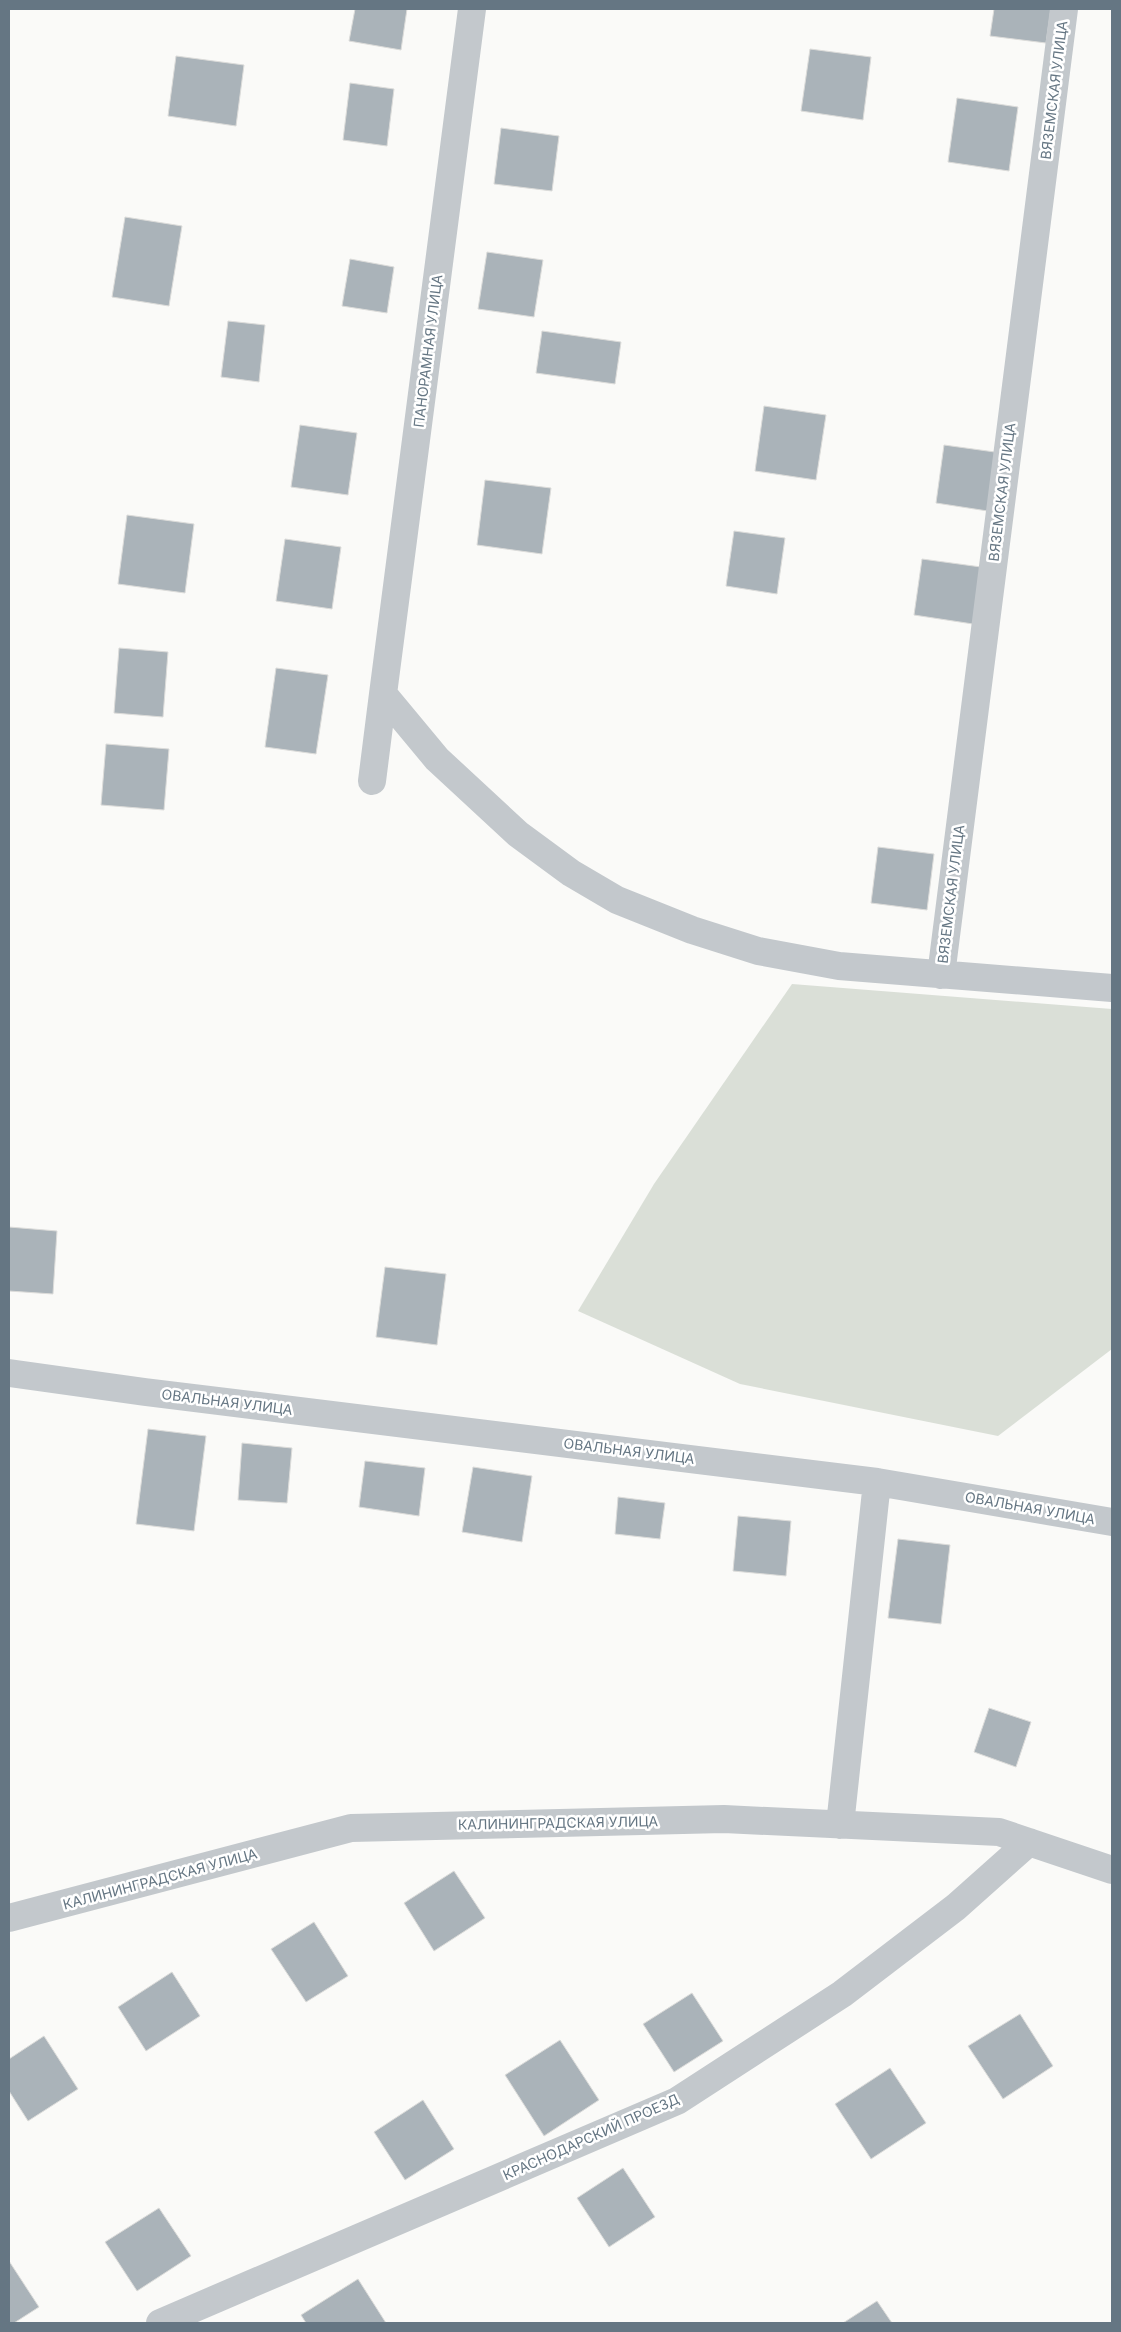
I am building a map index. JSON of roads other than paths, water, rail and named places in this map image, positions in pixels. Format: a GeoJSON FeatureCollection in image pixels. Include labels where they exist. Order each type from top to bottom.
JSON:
{"type":"FeatureCollection","features":[{"type":"Feature","properties":{"kind":"street","name":"ПАНОРАМНАЯ УЛИЦА"},"geometry":{"type":"LineString","coordinates":[[372,781],[472,9]]}},
{"type":"Feature","properties":{"kind":"street","name":"ВЯЗЕМСКАЯ УЛИЦА"},"geometry":{"type":"LineString","coordinates":[[941,976],[1064,9]]}},
{"type":"Feature","properties":{"kind":"street"},"geometry":{"type":"LineString","coordinates":[[383,694],[437,759],[518,834],[571,873],[617,900],[692,930],[758,951],[839,966],[941,976],[1112,988]]}},
{"type":"Feature","properties":{"kind":"street","name":"ОВАЛЬНАЯ УЛИЦА"},"geometry":{"type":"LineString","coordinates":[[9,1373],[145,1392],[877,1482],[1112,1522]]}},
{"type":"Feature","properties":{"kind":"street"},"geometry":{"type":"LineString","coordinates":[[840,1825],[877,1482]]}},
{"type":"Feature","properties":{"kind":"street","name":"КАЛИНИНГРАДСКАЯ УЛИЦА"},"geometry":{"type":"LineString","coordinates":[[9,1918],[351,1828],[724,1819],[999,1832],[1112,1870]]}},
{"type":"Feature","properties":{"kind":"street","name":"КРАСНОДАРСКИЙ ПРОЕЗД"},"geometry":{"type":"LineString","coordinates":[[160,2323],[677,2101],[842,1994],[956,1907],[1029,1842]]}}]}
